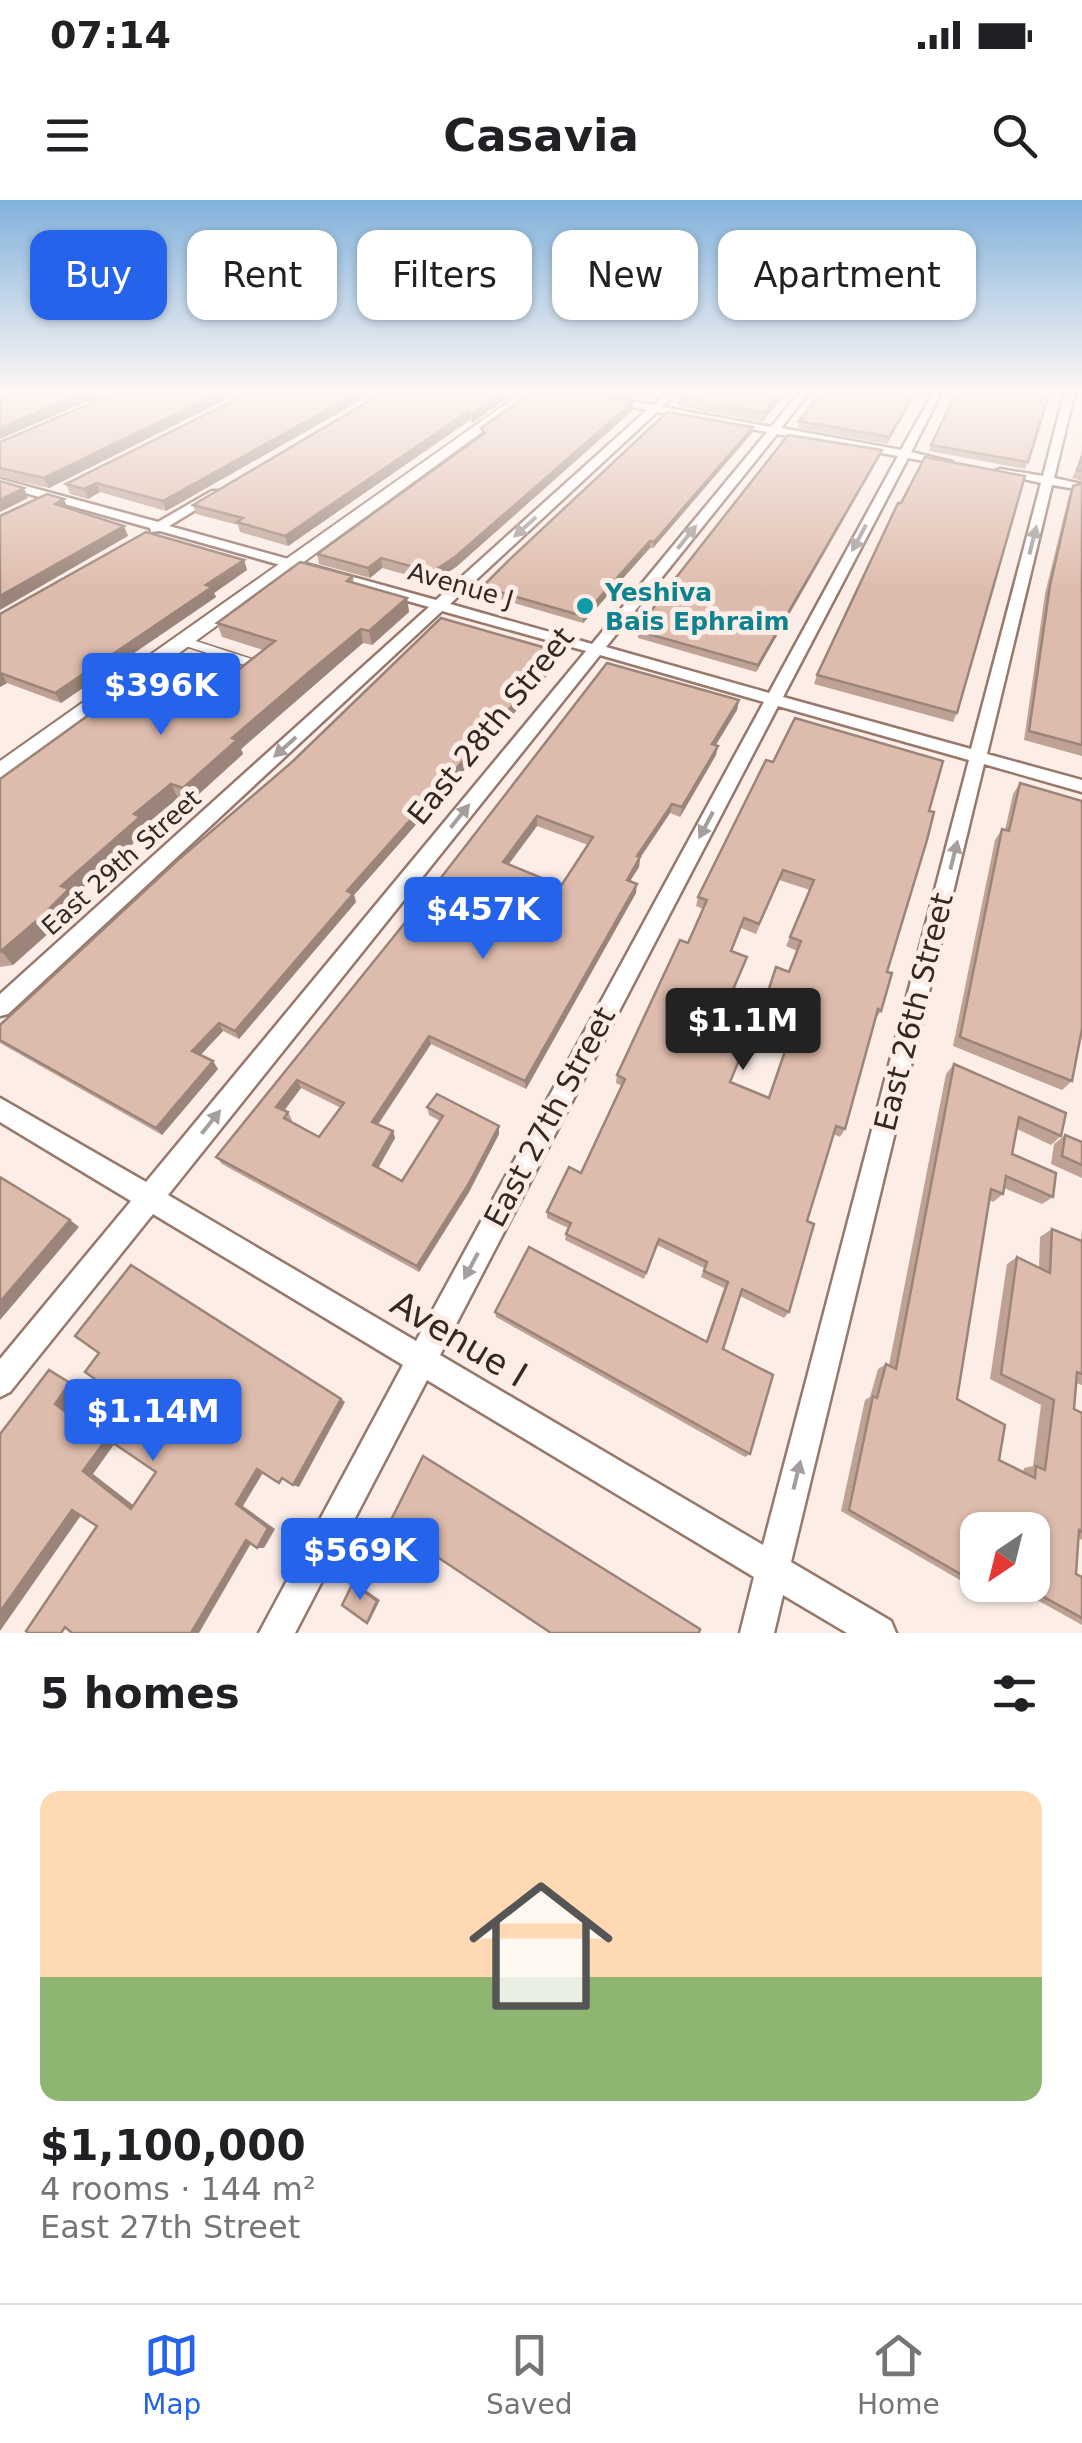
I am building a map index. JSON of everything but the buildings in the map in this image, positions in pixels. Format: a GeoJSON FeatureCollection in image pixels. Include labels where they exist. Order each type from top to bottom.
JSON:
{"type":"FeatureCollection","features":[{"type":"Feature","properties":{"kind":"main road"},"geometry":{"type":"LineString","coordinates":[[0,772],[438,458]]}},
{"type":"Feature","properties":{"kind":"street","name":"East 29th Street"},"geometry":{"type":"LineString","coordinates":[[0,1007],[601,458]]}},
{"type":"Feature","properties":{"kind":"street","name":"East 28th Street"},"geometry":{"type":"LineString","coordinates":[[0,1382],[751,458]]}},
{"type":"Feature","properties":{"kind":"street","name":"East 27th Street"},"geometry":{"type":"LineString","coordinates":[[276,1633],[902,458]]}},
{"type":"Feature","properties":{"kind":"street"},"geometry":{"type":"LineString","coordinates":[[925,458],[968,466]]}},
{"type":"Feature","properties":{"kind":"street","name":"East 26th Street"},"geometry":{"type":"LineString","coordinates":[[757,1633],[1053,458]]}},
{"type":"Feature","properties":{"kind":"street"},"geometry":{"type":"LineString","coordinates":[[984,468],[1082,486]]}},
{"type":"Feature","properties":{"kind":"street","name":"Avenue J"},"geometry":{"type":"LineString","coordinates":[[0,482],[1082,786]]}},
{"type":"Feature","properties":{"kind":"street"},"geometry":{"type":"LineString","coordinates":[[146,534],[226,487]]}},
{"type":"Feature","properties":{"kind":"street"},"geometry":{"type":"LineString","coordinates":[[25,508],[64,489]]}},
{"type":"Feature","properties":{"kind":"street","name":"Avenue I"},"geometry":{"type":"LineString","coordinates":[[0,1109],[879,1633]]}},
{"type":"Feature","properties":{"kind":"lane"},"geometry":{"type":"LineString","coordinates":[[154,662],[223,686],[251,666],[184,641]]}},
{"type":"Feature","properties":{"kind":"place","name":"Yeshiva Bais Ephraim"},"geometry":{"type":"Point","coordinates":[585,606]}}]}
